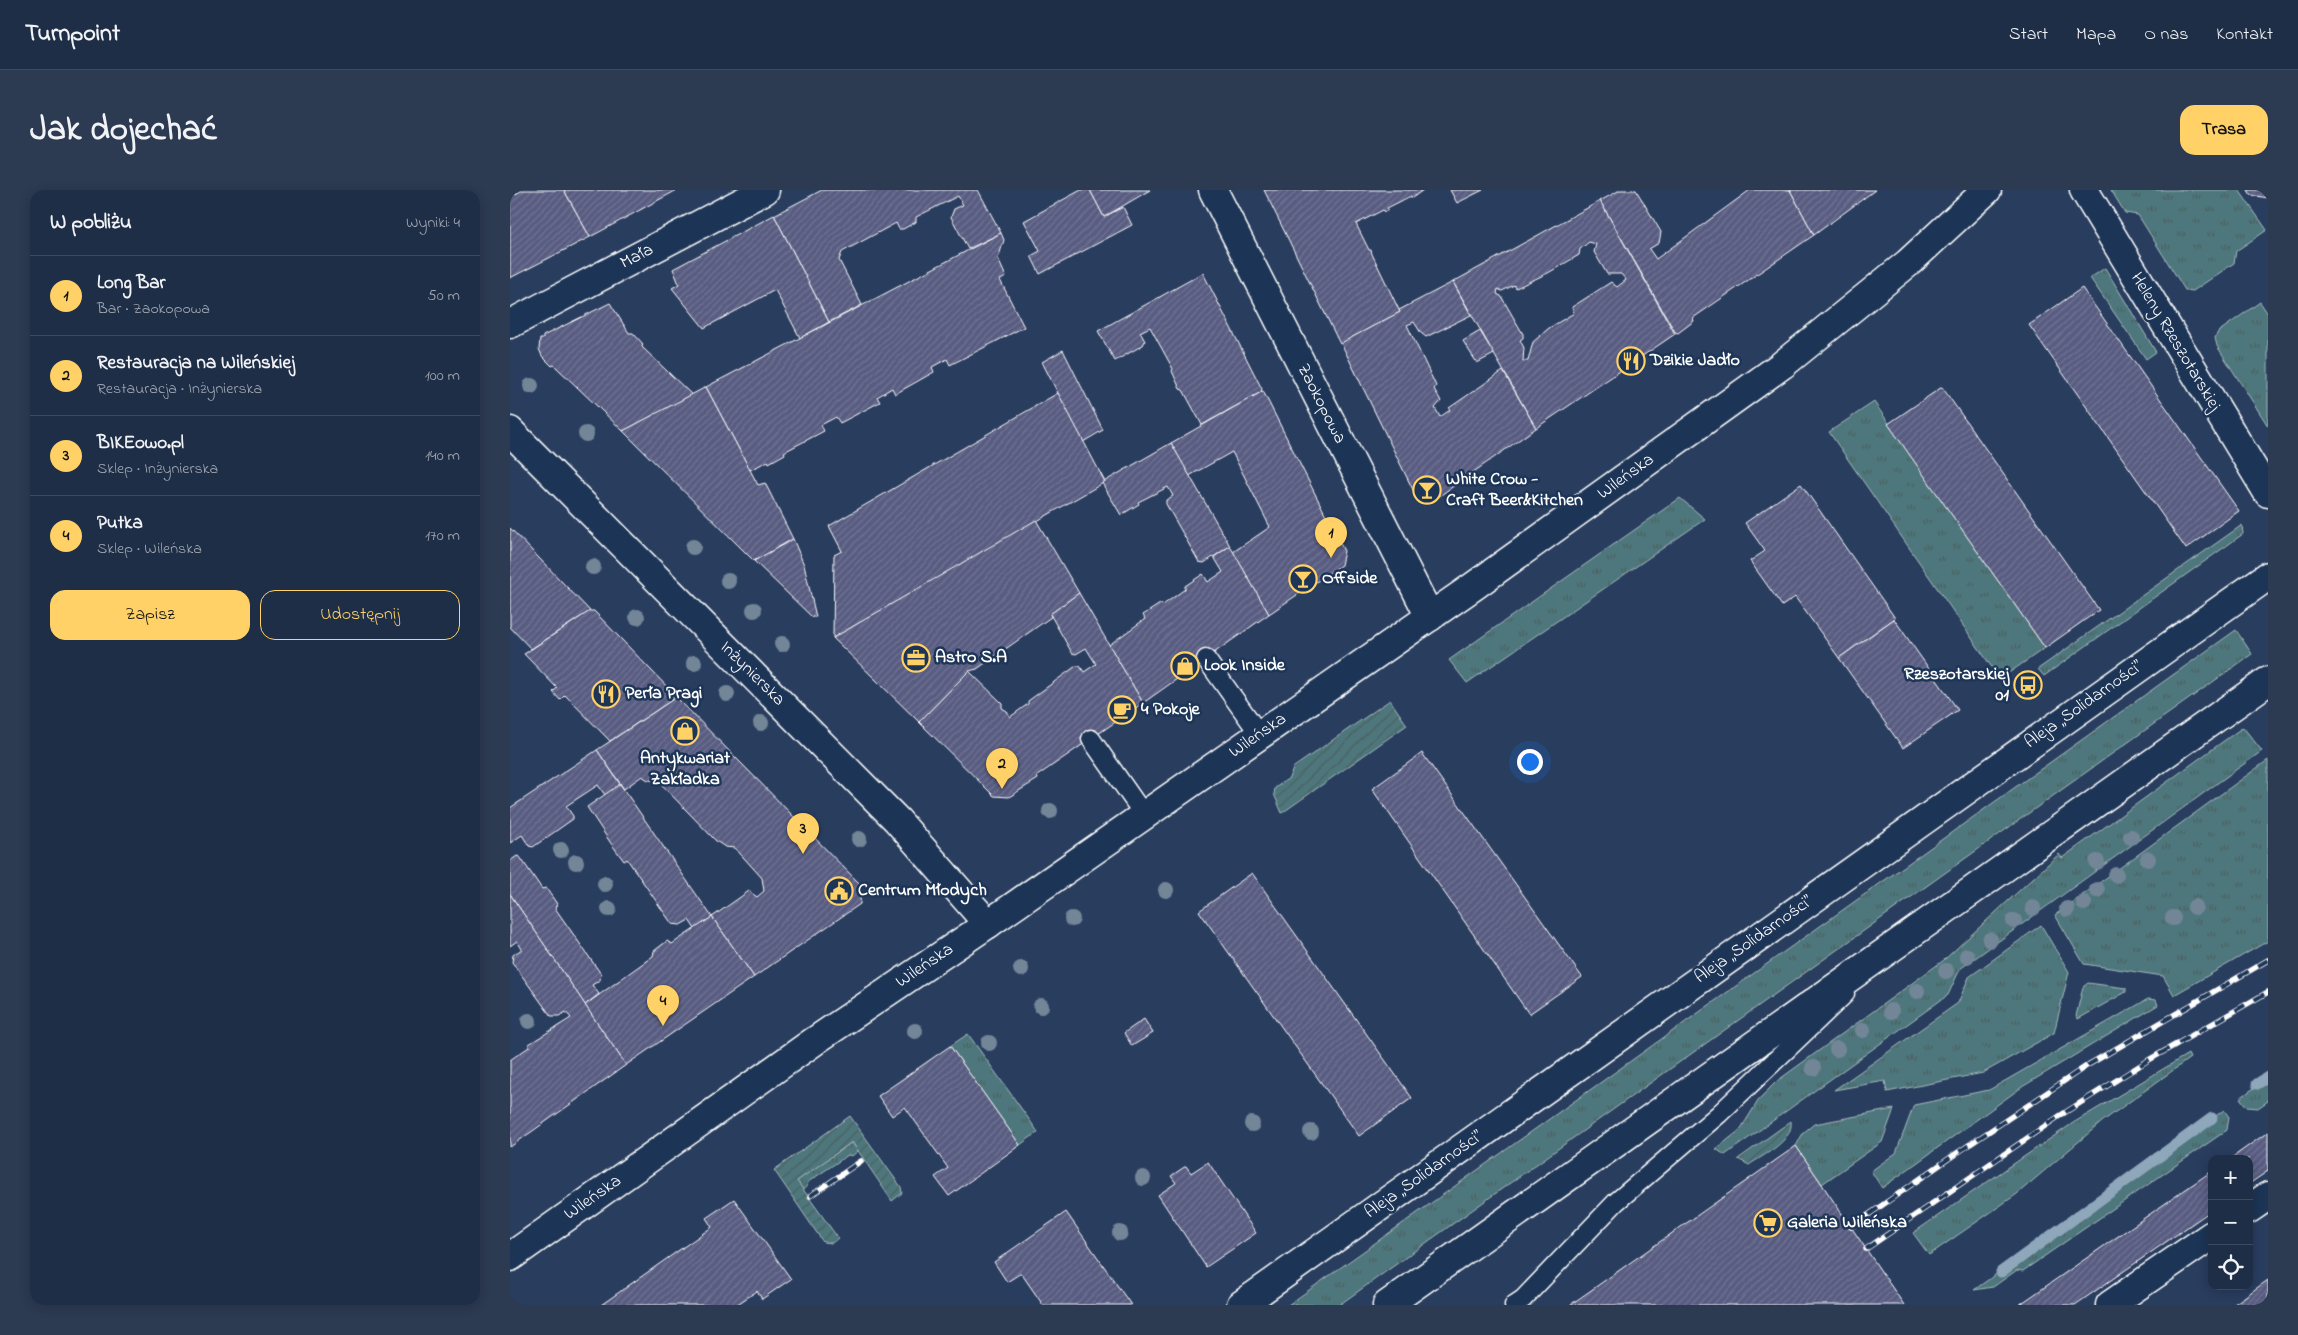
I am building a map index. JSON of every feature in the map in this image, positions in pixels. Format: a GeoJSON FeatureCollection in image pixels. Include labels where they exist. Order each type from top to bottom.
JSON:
{"type":"FeatureCollection","features":[{"type":"Feature","properties":{"kind":"street","name":"Mała"},"geometry":{"type":"LineString","coordinates":[[510,324],[765,190]]}},
{"type":"Feature","properties":{"kind":"street","name":"Zaokopowa"},"geometry":{"type":"LineString","coordinates":[[1213,190],[1430,617]]}},
{"type":"Feature","properties":{"kind":"street","name":"Wileńska"},"geometry":{"type":"LineString","coordinates":[[510,1257],[808,1045],[988,924],[1430,617],[1782,365],[1908,263],[1987,190]]}},
{"type":"Feature","properties":{"kind":"street","name":"Heleny Rzeszotarskiej"},"geometry":{"type":"LineString","coordinates":[[2084,190],[2268,493]]}},
{"type":"Feature","properties":{"kind":"street","name":"Inżynierska"},"geometry":{"type":"LineString","coordinates":[[510,431],[897,820],[988,924]]}},
{"type":"Feature","properties":{"kind":"street","name":"Aleja „Solidarności”"},"geometry":{"type":"LineString","coordinates":[[1241,1305],[2268,576]]}},
{"type":"Feature","properties":{"kind":"street"},"geometry":{"type":"LineString","coordinates":[[1387,1305],[2268,681]]}},
{"type":"Feature","properties":{"kind":"street"},"geometry":{"type":"LineString","coordinates":[[2253,1206],[2268,1196]]}},
{"type":"Feature","properties":{"kind":"street"},"geometry":{"type":"LineString","coordinates":[[2110,1305],[2208,1238]]}},
{"type":"Feature","properties":{"kind":"lane"},"geometry":{"type":"LineString","coordinates":[[1206,659],[1260,735]]}},
{"type":"Feature","properties":{"kind":"lane"},"geometry":{"type":"LineString","coordinates":[[1091,739],[1144,815]]}},
{"type":"Feature","properties":{"kind":"lane"},"geometry":{"type":"LineString","coordinates":[[1514,1305],[1523,1299],[1616,1202],[1719,1114],[1902,940]]}},
{"type":"Feature","properties":{"kind":"green space"},"geometry":{"type":"Polygon","coordinates":[[[2111,190],[2239,190],[2267,230],[2236,251],[2234,263],[2193,291],[2185,290],[2138,215],[2125,213],[2111,190]]]}},
{"type":"Feature","properties":{"kind":"green space"},"geometry":{"type":"Polygon","coordinates":[[[2105,268],[2156,352],[2146,359],[2090,278],[2105,268]]]}},
{"type":"Feature","properties":{"kind":"green space"},"geometry":{"type":"Polygon","coordinates":[[[2260,302],[2268,314],[2268,426],[2217,346],[2215,338],[2218,332],[2260,302]]]}},
{"type":"Feature","properties":{"kind":"green space"},"geometry":{"type":"Polygon","coordinates":[[[1874,402],[2045,648],[2000,679],[1829,432],[1874,402]]]}},
{"type":"Feature","properties":{"kind":"green space"},"geometry":{"type":"Polygon","coordinates":[[[1680,498],[1705,519],[1467,683],[1449,660],[1680,498]]]}},
{"type":"Feature","properties":{"kind":"green space"},"geometry":{"type":"Polygon","coordinates":[[[2242,525],[2243,534],[2044,676],[2038,669],[2242,525]]]}},
{"type":"Feature","properties":{"kind":"green space"},"geometry":{"type":"Polygon","coordinates":[[[2236,630],[2252,654],[1339,1305],[1288,1305],[2236,630]]]}},
{"type":"Feature","properties":{"kind":"green space"},"geometry":{"type":"Polygon","coordinates":[[[1390,700],[1407,725],[1282,813],[1274,794],[1275,788],[1289,778],[1294,767],[1390,700]]]}},
{"type":"Feature","properties":{"kind":"green space"},"geometry":{"type":"Polygon","coordinates":[[[2243,727],[2262,751],[1960,969],[1948,995],[1725,1155],[1716,1149],[1740,1130],[1760,1098],[1777,1081],[1944,960],[2059,854],[2062,858],[2243,727]]]}},
{"type":"Feature","properties":{"kind":"green space"},"geometry":{"type":"Polygon","coordinates":[[[2268,760],[2268,941],[2174,995],[2163,976],[2084,964],[2055,915],[2268,760]]]}},
{"type":"Feature","properties":{"kind":"green space"},"geometry":{"type":"Polygon","coordinates":[[[2041,925],[2069,972],[2054,1033],[1983,1073],[1887,1092],[1885,1081],[1834,1090],[1958,1003],[1969,977],[2041,925]]]}},
{"type":"Feature","properties":{"kind":"green space"},"geometry":{"type":"Polygon","coordinates":[[[2088,983],[2126,988],[2126,992],[2078,1019],[2076,1016],[2083,987],[2088,983]]]}},
{"type":"Feature","properties":{"kind":"green space"},"geometry":{"type":"Polygon","coordinates":[[[2148,999],[2156,1000],[2158,1005],[2022,1087],[1882,1188],[1871,1171],[1896,1153],[1914,1105],[1989,1090],[2148,999]]]}},
{"type":"Feature","properties":{"kind":"green space"},"geometry":{"type":"Polygon","coordinates":[[[968,1034],[1038,1132],[1020,1145],[950,1046],[968,1034]]]}},
{"type":"Feature","properties":{"kind":"green space"},"geometry":{"type":"Polygon","coordinates":[[[2188,1054],[2190,1058],[2103,1121],[2017,1194],[1929,1255],[1913,1233],[2073,1123],[2188,1054]]]}},
{"type":"Feature","properties":{"kind":"green space"},"geometry":{"type":"Polygon","coordinates":[[[2268,1078],[2268,1101],[2258,1108],[2247,1107],[2240,1098],[2268,1078]]]}},
{"type":"Feature","properties":{"kind":"green space"},"geometry":{"type":"Polygon","coordinates":[[[1894,1109],[1882,1142],[1822,1184],[1796,1146],[1803,1133],[1814,1124],[1894,1109]]]}},
{"type":"Feature","properties":{"kind":"green space"},"geometry":{"type":"Polygon","coordinates":[[[2224,1110],[2229,1117],[2227,1130],[2023,1271],[2017,1270],[1993,1287],[1974,1290],[2224,1110]]]}},
{"type":"Feature","properties":{"kind":"green space"},"geometry":{"type":"Polygon","coordinates":[[[850,1116],[901,1187],[902,1193],[892,1201],[852,1142],[797,1181],[838,1238],[832,1243],[823,1242],[774,1170],[850,1116]]]}},
{"type":"Feature","properties":{"kind":"green space"},"geometry":{"type":"Polygon","coordinates":[[[1791,1121],[1788,1135],[1776,1147],[1749,1165],[1738,1159],[1791,1121]]]}},
{"type":"Feature","properties":{"kind":"green space"},"geometry":{"type":"Polygon","coordinates":[[[852,1142],[858,1151],[852,1156],[848,1155],[808,1182],[807,1187],[803,1190],[796,1181],[852,1142]]]}},
{"type":"Feature","properties":{"kind":"building"},"geometry":{"type":"Polygon","coordinates":[[[523,190],[564,190],[590,237],[510,278],[510,197],[523,190]]]}},
{"type":"Feature","properties":{"kind":"building"},"geometry":{"type":"Polygon","coordinates":[[[564,190],[677,190],[590,237],[564,190]]]}},
{"type":"Feature","properties":{"kind":"building"},"geometry":{"type":"Polygon","coordinates":[[[822,190],[978,190],[1001,233],[968,249],[951,217],[954,209],[963,205],[958,196],[916,217],[916,222],[903,229],[899,229],[896,223],[842,252],[839,260],[862,305],[829,322],[774,215],[822,190]]]}},
{"type":"Feature","properties":{"kind":"building"},"geometry":{"type":"Polygon","coordinates":[[[1081,190],[1090,190],[1104,217],[1123,207],[1132,225],[1040,274],[1031,256],[1040,251],[1024,221],[1081,190]]]}},
{"type":"Feature","properties":{"kind":"building"},"geometry":{"type":"Polygon","coordinates":[[[1090,190],[1150,190],[1104,217],[1090,190]]]}},
{"type":"Feature","properties":{"kind":"building"},"geometry":{"type":"Polygon","coordinates":[[[1264,190],[1423,190],[1412,198],[1411,196],[1387,208],[1388,210],[1384,212],[1383,210],[1356,224],[1369,250],[1371,250],[1400,312],[1340,344],[1264,190]]]}},
{"type":"Feature","properties":{"kind":"building"},"geometry":{"type":"Polygon","coordinates":[[[1450,190],[1483,190],[1457,203],[1450,190]]]}},
{"type":"Feature","properties":{"kind":"building"},"geometry":{"type":"Polygon","coordinates":[[[1620,190],[1636,190],[1661,232],[1659,243],[1649,249],[1656,259],[1750,190],[1790,190],[1814,235],[1693,318],[1694,321],[1678,333],[1675,332],[1600,201],[1620,190]]]}},
{"type":"Feature","properties":{"kind":"building"},"geometry":{"type":"Polygon","coordinates":[[[1790,190],[1875,190],[1814,235],[1790,190]]]}},
{"type":"Feature","properties":{"kind":"building"},"geometry":{"type":"Polygon","coordinates":[[[2248,190],[2268,190],[2268,198],[2251,195],[2248,190]]]}},
{"type":"Feature","properties":{"kind":"building"},"geometry":{"type":"Polygon","coordinates":[[[1600,201],[1675,334],[1536,428],[1453,282],[1600,201]],[[1589,242],[1580,249],[1579,255],[1548,273],[1516,288],[1514,285],[1502,291],[1498,289],[1497,294],[1501,296],[1523,334],[1523,338],[1520,340],[1524,348],[1523,361],[1528,361],[1533,342],[1549,328],[1574,313],[1572,307],[1611,282],[1617,287],[1626,280],[1621,274],[1607,274],[1594,252],[1596,244],[1589,242]]]}},
{"type":"Feature","properties":{"kind":"building"},"geometry":{"type":"Polygon","coordinates":[[[774,215],[829,322],[800,338],[775,290],[704,328],[672,288],[679,284],[673,269],[774,215]]]}},
{"type":"Feature","properties":{"kind":"building"},"geometry":{"type":"Polygon","coordinates":[[[1001,233],[1004,240],[998,259],[1006,277],[1000,280],[1024,327],[950,365],[947,359],[932,367],[934,372],[895,394],[892,388],[877,397],[880,402],[840,423],[836,417],[821,425],[824,431],[784,452],[785,454],[769,463],[768,461],[750,470],[706,387],[1001,233]]]}},
{"type":"Feature","properties":{"kind":"building"},"geometry":{"type":"Polygon","coordinates":[[[1203,273],[1262,389],[1261,392],[1202,425],[1183,390],[1180,389],[1172,371],[1173,369],[1150,327],[1140,332],[1145,341],[1143,345],[1115,361],[1098,331],[1203,273]]]}},
{"type":"Feature","properties":{"kind":"building"},"geometry":{"type":"Polygon","coordinates":[[[1453,282],[1471,315],[1426,337],[1414,322],[1407,325],[1436,386],[1434,389],[1441,401],[1435,408],[1440,417],[1450,410],[1449,408],[1503,371],[1536,428],[1431,502],[1417,498],[1342,345],[1343,342],[1400,312],[1399,310],[1453,282]]]}},
{"type":"Feature","properties":{"kind":"building"},"geometry":{"type":"Polygon","coordinates":[[[2082,288],[2239,511],[2186,549],[2029,325],[2082,288]]]}},
{"type":"Feature","properties":{"kind":"building"},"geometry":{"type":"Polygon","coordinates":[[[610,303],[629,333],[633,333],[643,344],[642,347],[692,395],[623,431],[554,365],[552,366],[542,356],[539,349],[540,339],[543,339],[543,336],[610,303]]]}},
{"type":"Feature","properties":{"kind":"building"},"geometry":{"type":"Polygon","coordinates":[[[1480,331],[1494,354],[1477,363],[1463,341],[1480,331]]]}},
{"type":"Feature","properties":{"kind":"building"},"geometry":{"type":"Polygon","coordinates":[[[1063,350],[1103,430],[1083,442],[1042,362],[1063,350]]]}},
{"type":"Feature","properties":{"kind":"building"},"geometry":{"type":"Polygon","coordinates":[[[706,387],[758,485],[765,483],[793,539],[754,561],[623,431],[706,387]]]}},
{"type":"Feature","properties":{"kind":"building"},"geometry":{"type":"Polygon","coordinates":[[[1942,387],[2099,610],[2045,648],[1888,424],[1942,387]]]}},
{"type":"Feature","properties":{"kind":"building"},"geometry":{"type":"Polygon","coordinates":[[[1263,391],[1344,551],[1341,565],[1269,614],[1233,552],[1270,527],[1232,452],[1189,476],[1171,443],[1263,391]]]}},
{"type":"Feature","properties":{"kind":"building"},"geometry":{"type":"Polygon","coordinates":[[[1058,393],[1105,482],[833,638],[834,555],[842,551],[829,526],[1058,393]]]}},
{"type":"Feature","properties":{"kind":"building"},"geometry":{"type":"Polygon","coordinates":[[[1171,443],[1230,546],[1204,563],[1199,562],[1166,504],[1166,500],[1173,496],[1168,487],[1138,502],[1139,504],[1121,515],[1102,483],[1171,443]]]}},
{"type":"Feature","properties":{"kind":"building"},"geometry":{"type":"Polygon","coordinates":[[[1801,484],[1895,618],[1839,658],[1795,597],[1782,606],[1750,561],[1765,551],[1745,523],[1801,484]]]}},
{"type":"Feature","properties":{"kind":"building"},"geometry":{"type":"Polygon","coordinates":[[[1036,520],[1079,593],[1050,614],[1051,617],[977,669],[969,671],[919,722],[833,638],[1036,520]]]}},
{"type":"Feature","properties":{"kind":"building"},"geometry":{"type":"Polygon","coordinates":[[[510,528],[590,611],[531,649],[510,627],[510,528]]]}},
{"type":"Feature","properties":{"kind":"building"},"geometry":{"type":"Polygon","coordinates":[[[793,539],[804,565],[816,617],[812,617],[754,561],[793,539]]]}},
{"type":"Feature","properties":{"kind":"building"},"geometry":{"type":"Polygon","coordinates":[[[1230,546],[1269,614],[1143,703],[1109,645],[1145,619],[1143,615],[1160,604],[1163,605],[1185,589],[1185,586],[1203,574],[1208,582],[1223,572],[1214,557],[1230,546]]]}},
{"type":"Feature","properties":{"kind":"building"},"geometry":{"type":"Polygon","coordinates":[[[1079,593],[1143,703],[1037,776],[1038,779],[1009,797],[994,796],[919,722],[969,671],[1002,703],[1002,708],[1007,711],[1010,717],[1028,704],[1028,701],[1076,666],[1080,666],[1084,672],[1096,664],[1086,648],[1076,654],[1072,653],[1050,614],[1079,593]]]}},
{"type":"Feature","properties":{"kind":"building"},"geometry":{"type":"Polygon","coordinates":[[[590,611],[594,611],[675,695],[675,698],[610,741],[565,695],[560,700],[553,692],[557,688],[524,654],[590,611]]]}},
{"type":"Feature","properties":{"kind":"building"},"geometry":{"type":"Polygon","coordinates":[[[1894,619],[1958,710],[1903,748],[1839,658],[1894,619]]]}},
{"type":"Feature","properties":{"kind":"building"},"geometry":{"type":"Polygon","coordinates":[[[675,698],[861,885],[860,904],[754,977],[712,917],[749,891],[757,897],[764,891],[762,878],[735,848],[725,847],[716,841],[658,781],[648,780],[642,776],[624,789],[597,750],[675,698]]]}},
{"type":"Feature","properties":{"kind":"building"},"geometry":{"type":"Polygon","coordinates":[[[597,750],[620,784],[605,795],[598,785],[566,806],[573,819],[533,847],[529,846],[522,835],[510,843],[510,808],[597,750]]]}},
{"type":"Feature","properties":{"kind":"building"},"geometry":{"type":"Polygon","coordinates":[[[1422,753],[1582,977],[1529,1014],[1372,789],[1422,753]]]}},
{"type":"Feature","properties":{"kind":"building"},"geometry":{"type":"Polygon","coordinates":[[[620,784],[712,917],[695,929],[689,920],[680,925],[672,924],[627,859],[624,861],[610,842],[587,807],[620,784]]]}},
{"type":"Feature","properties":{"kind":"building"},"geometry":{"type":"Polygon","coordinates":[[[517,856],[520,857],[542,889],[546,888],[557,904],[555,908],[601,974],[600,980],[592,985],[599,994],[585,1005],[510,894],[510,861],[517,856]]]}},
{"type":"Feature","properties":{"kind":"building"},"geometry":{"type":"Polygon","coordinates":[[[1252,873],[1412,1098],[1359,1136],[1199,911],[1252,873]]]}},
{"type":"Feature","properties":{"kind":"building"},"geometry":{"type":"Polygon","coordinates":[[[510,894],[626,1065],[510,1147],[510,1060],[529,1047],[529,1044],[571,1018],[566,1012],[559,1016],[551,1016],[512,962],[513,955],[522,949],[517,941],[510,946],[510,894]]]}},
{"type":"Feature","properties":{"kind":"building"},"geometry":{"type":"Polygon","coordinates":[[[712,917],[754,977],[626,1065],[585,1005],[653,956],[654,951],[667,941],[672,944],[712,917]]]}},
{"type":"Feature","properties":{"kind":"building"},"geometry":{"type":"Polygon","coordinates":[[[1144,1019],[1153,1033],[1132,1046],[1124,1033],[1144,1019]]]}},
{"type":"Feature","properties":{"kind":"building"},"geometry":{"type":"Polygon","coordinates":[[[950,1046],[1020,1145],[949,1196],[935,1177],[948,1168],[905,1107],[892,1116],[878,1096],[950,1046]]]}},
{"type":"Feature","properties":{"kind":"building"},"geometry":{"type":"Polygon","coordinates":[[[2268,1132],[2268,1171],[2253,1181],[2253,1155],[2236,1155],[2268,1132]]]}},
{"type":"Feature","properties":{"kind":"building","name":"Galeria Wileńska"},"geometry":{"type":"Polygon","coordinates":[[[1796,1146],[1904,1305],[1570,1305],[1796,1146]]]}},
{"type":"Feature","properties":{"kind":"building"},"geometry":{"type":"Polygon","coordinates":[[[1208,1162],[1256,1233],[1206,1267],[1158,1195],[1176,1183],[1171,1176],[1186,1166],[1191,1173],[1208,1162]]]}},
{"type":"Feature","properties":{"kind":"building"},"geometry":{"type":"Polygon","coordinates":[[[2208,1174],[2208,1213],[2075,1305],[2019,1305],[2208,1174]]]}},
{"type":"Feature","properties":{"kind":"building"},"geometry":{"type":"Polygon","coordinates":[[[734,1199],[791,1279],[762,1299],[757,1291],[736,1305],[601,1305],[712,1227],[706,1218],[734,1199]]]}},
{"type":"Feature","properties":{"kind":"building"},"geometry":{"type":"Polygon","coordinates":[[[1066,1212],[1131,1305],[1043,1305],[1021,1273],[1007,1282],[994,1262],[1066,1212]]]}},
{"type":"Feature","properties":{"kind":"building"},"geometry":{"type":"Polygon","coordinates":[[[2268,1280],[2268,1305],[2233,1305],[2268,1280]]]}},
{"type":"Feature","properties":{"kind":"waterway"},"geometry":{"type":"LineString","coordinates":[[2257,1084],[2268,1077]]}},
{"type":"Feature","properties":{"kind":"waterway"},"geometry":{"type":"LineString","coordinates":[[2001,1272],[2212,1118]]}},
{"type":"Feature","properties":{"kind":"railway"},"geometry":{"type":"LineString","coordinates":[[1851,1227],[2088,1065],[2268,960]]}},
{"type":"Feature","properties":{"kind":"railway"},"geometry":{"type":"LineString","coordinates":[[1866,1249],[2061,1115],[2147,1061],[2268,992]]}},
{"type":"Feature","properties":{"kind":"railway"},"geometry":{"type":"LineString","coordinates":[[810,1196],[861,1161]]}},
{"type":"Feature","properties":{"kind":"place","name":"Dzikie Jadło"},"geometry":{"type":"Point","coordinates":[1631,361]}},
{"type":"Feature","properties":{"kind":"place","name":"White Crow - Craft Beer&Kitchen"},"geometry":{"type":"Point","coordinates":[1427,490]}},
{"type":"Feature","properties":{"kind":"place","name":"Long Bar"},"geometry":{"type":"Point","coordinates":[1331,558]}},
{"type":"Feature","properties":{"kind":"place","name":"Offside"},"geometry":{"type":"Point","coordinates":[1303,579]}},
{"type":"Feature","properties":{"kind":"place","name":"Astro S.A"},"geometry":{"type":"Point","coordinates":[916,658]}},
{"type":"Feature","properties":{"kind":"place","name":"Look Inside"},"geometry":{"type":"Point","coordinates":[1185,666]}},
{"type":"Feature","properties":{"kind":"place","name":"Rzeszotarskiej 01"},"geometry":{"type":"Point","coordinates":[2028,685]}},
{"type":"Feature","properties":{"kind":"place","name":"Perła Pragi"},"geometry":{"type":"Point","coordinates":[606,694]}},
{"type":"Feature","properties":{"kind":"place","name":"4 Pokoje"},"geometry":{"type":"Point","coordinates":[1122,710]}},
{"type":"Feature","properties":{"kind":"place","name":"Antykwariat Zakładka"},"geometry":{"type":"Point","coordinates":[685,731]}},
{"type":"Feature","properties":{"kind":"place","name":"Restauracja na Wileńskiej"},"geometry":{"type":"Point","coordinates":[1002,789]}},
{"type":"Feature","properties":{"kind":"place","name":"BIKEowo.pl"},"geometry":{"type":"Point","coordinates":[803,854]}},
{"type":"Feature","properties":{"kind":"place","name":"Centrum Młodych"},"geometry":{"type":"Point","coordinates":[839,891]}},
{"type":"Feature","properties":{"kind":"place","name":"Putka"},"geometry":{"type":"Point","coordinates":[663,1026]}},
{"type":"Feature","properties":{"kind":"place","name":"Galeria Wileńska"},"geometry":{"type":"Point","coordinates":[1768,1223]}}]}
